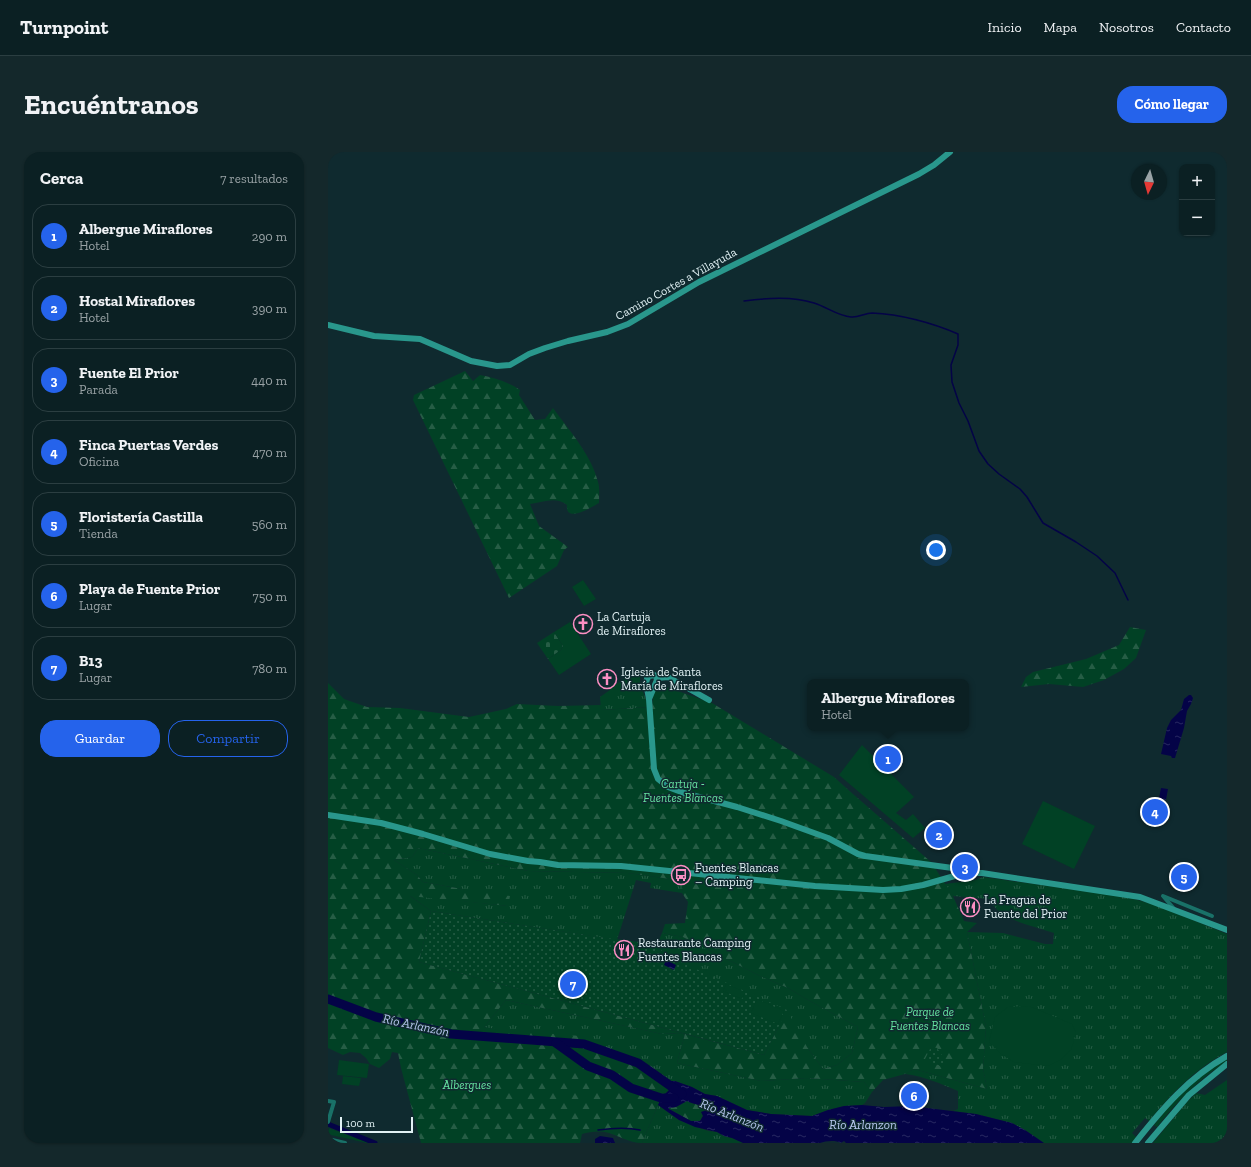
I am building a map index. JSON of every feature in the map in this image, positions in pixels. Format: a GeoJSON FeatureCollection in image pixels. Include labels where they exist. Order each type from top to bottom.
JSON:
{"type":"FeatureCollection","features":[{"type":"Feature","properties":{"kind":"street","name":"Camino Cortes a Villayuda"},"geometry":{"type":"LineString","coordinates":[[328,325],[374,336],[420,339],[471,361],[497,366],[510,365],[529,354],[545,348],[607,332],[628,324],[699,282],[920,174],[934,166],[950,152]]}},
{"type":"Feature","properties":{"kind":"street"},"geometry":{"type":"LineString","coordinates":[[708,700],[668,677],[657,678],[656,676],[652,675],[647,679],[646,690],[649,699],[654,769],[658,779],[668,787],[781,821],[828,838],[858,854],[865,856],[947,867],[1140,897],[1227,930]]}},
{"type":"Feature","properties":{"kind":"street"},"geometry":{"type":"LineString","coordinates":[[649,699],[657,678]]}},
{"type":"Feature","properties":{"kind":"street"},"geometry":{"type":"LineString","coordinates":[[328,815],[381,823],[490,854],[558,865],[621,866],[815,886],[883,890],[901,889],[923,885],[947,877],[973,872]]}},
{"type":"Feature","properties":{"kind":"street"},"geometry":{"type":"LineString","coordinates":[[938,866],[947,877]]}},
{"type":"Feature","properties":{"kind":"street"},"geometry":{"type":"LineString","coordinates":[[947,867],[950,871],[947,877]]}},
{"type":"Feature","properties":{"kind":"street"},"geometry":{"type":"LineString","coordinates":[[1175,910],[1163,896],[1212,916]]}},
{"type":"Feature","properties":{"kind":"street"},"geometry":{"type":"LineString","coordinates":[[1135,1143],[1170,1101],[1187,1084],[1215,1062],[1227,1056]]}},
{"type":"Feature","properties":{"kind":"street"},"geometry":{"type":"LineString","coordinates":[[1148,1143],[1189,1095],[1227,1064]]}},
{"type":"Feature","properties":{"kind":"street"},"geometry":{"type":"LineString","coordinates":[[328,1101],[334,1102],[328,1122]]}},
{"type":"Feature","properties":{"kind":"street"},"geometry":{"type":"LineString","coordinates":[[328,1139],[345,1143]]}},
{"type":"Feature","properties":{"kind":"green space"},"geometry":{"type":"Polygon","coordinates":[[[465,371],[473,381],[480,375],[505,382],[520,390],[519,395],[535,420],[545,419],[553,408],[573,434],[585,453],[591,463],[599,484],[599,503],[580,513],[570,513],[567,505],[563,502],[554,500],[530,504],[539,526],[568,547],[564,550],[557,566],[509,598],[413,400],[414,395],[465,371]]]}},
{"type":"Feature","properties":{"kind":"green space"},"geometry":{"type":"Polygon","coordinates":[[[583,580],[596,599],[584,606],[572,587],[583,580]]]}},
{"type":"Feature","properties":{"kind":"green space"},"geometry":{"type":"Polygon","coordinates":[[[570,622],[591,654],[559,675],[548,659],[561,650],[563,646],[554,632],[570,622]]]}},
{"type":"Feature","properties":{"kind":"green space"},"geometry":{"type":"Polygon","coordinates":[[[1130,627],[1146,630],[1136,658],[1124,669],[1104,680],[1083,687],[1049,684],[1021,687],[1026,677],[1033,672],[1086,659],[1119,645],[1130,627]]]}},
{"type":"Feature","properties":{"kind":"green space"},"geometry":{"type":"Polygon","coordinates":[[[554,632],[563,646],[561,650],[548,659],[537,643],[554,632]]]}},
{"type":"Feature","properties":{"kind":"green space"},"geometry":{"type":"Polygon","coordinates":[[[636,671],[640,676],[640,684],[649,707],[601,710],[600,697],[610,690],[609,689],[636,671]]]}},
{"type":"Feature","properties":{"kind":"green space"},"geometry":{"type":"Polygon","coordinates":[[[328,683],[344,699],[367,707],[400,708],[469,717],[506,709],[517,704],[558,706],[601,705],[601,710],[652,707],[653,696],[658,684],[706,701],[707,700],[834,777],[931,862],[952,894],[964,921],[977,923],[967,932],[986,1027],[983,1068],[987,1089],[914,1069],[905,1074],[883,1080],[872,1092],[864,1082],[807,1078],[761,1081],[677,1063],[685,1034],[764,1055],[787,1010],[807,1047],[823,1069],[837,1065],[852,1053],[858,1027],[788,988],[760,976],[683,937],[662,933],[665,924],[685,923],[688,902],[682,893],[684,881],[628,873],[528,871],[418,848],[412,857],[394,860],[417,875],[423,882],[510,896],[508,906],[410,896],[431,911],[419,962],[682,1033],[662,1034],[506,1000],[484,1027],[501,1030],[581,1036],[646,1062],[671,1081],[672,1087],[661,1098],[642,1143],[633,1142],[610,1133],[590,1132],[582,1134],[580,1143],[421,1143],[398,1053],[392,1052],[390,1059],[379,1068],[370,1064],[360,1053],[350,1052],[343,1055],[328,1048],[328,683]]]}},
{"type":"Feature","properties":{"kind":"green space"},"geometry":{"type":"Polygon","coordinates":[[[862,745],[914,797],[896,813],[906,820],[913,814],[925,828],[913,838],[839,775],[862,745]]]}},
{"type":"Feature","properties":{"kind":"green space"},"geometry":{"type":"Polygon","coordinates":[[[1043,801],[1095,826],[1074,869],[1022,844],[1043,801]]]}},
{"type":"Feature","properties":{"kind":"green space"},"geometry":{"type":"Polygon","coordinates":[[[418,848],[528,871],[628,873],[684,881],[682,893],[650,888],[651,883],[636,880],[617,940],[431,911],[409,895],[508,906],[462,889],[423,882],[417,875],[394,860],[412,857],[418,848]]]}},
{"type":"Feature","properties":{"kind":"green space","name":"Parque de Fuentes Blancas"},"geometry":{"type":"Polygon","coordinates":[[[983,877],[1126,897],[1156,905],[1227,934],[1227,1052],[1194,1074],[1166,1101],[1149,1121],[1145,1118],[1132,1133],[1137,1138],[1132,1143],[1044,1143],[1012,1123],[976,1114],[953,1111],[958,1109],[958,1091],[926,1078],[905,1074],[914,1069],[987,1089],[983,1068],[986,1027],[967,932],[1003,933],[1045,944],[1053,944],[1054,933],[1027,925],[1008,917],[994,906],[990,899],[953,896],[945,884],[976,880],[983,877]]]}},
{"type":"Feature","properties":{"kind":"green space"},"geometry":{"type":"Polygon","coordinates":[[[431,911],[606,938],[657,944],[665,955],[787,1010],[764,1055],[419,962],[431,911]]]}},
{"type":"Feature","properties":{"kind":"green space"},"geometry":{"type":"Polygon","coordinates":[[[662,933],[683,937],[760,976],[788,988],[858,1027],[852,1053],[837,1065],[823,1069],[807,1047],[665,955],[657,944],[662,933]]]}},
{"type":"Feature","properties":{"kind":"green space"},"geometry":{"type":"Polygon","coordinates":[[[726,984],[745,992],[742,999],[723,991],[726,984]]]}},
{"type":"Feature","properties":{"kind":"green space"},"geometry":{"type":"Polygon","coordinates":[[[757,999],[784,1011],[778,1024],[751,1013],[757,999]]]}},
{"type":"Feature","properties":{"kind":"green space"},"geometry":{"type":"Polygon","coordinates":[[[506,1000],[662,1034],[685,1034],[677,1063],[761,1081],[807,1078],[864,1082],[872,1092],[862,1105],[844,1106],[812,1116],[771,1114],[747,1110],[717,1096],[705,1094],[692,1087],[671,1081],[646,1062],[484,1027],[506,1000]]]}},
{"type":"Feature","properties":{"kind":"green space"},"geometry":{"type":"Polygon","coordinates":[[[1029,1006],[1072,1024],[1076,1033],[1071,1050],[1060,1060],[1048,1066],[1014,1062],[1001,1054],[989,1042],[995,1017],[1008,1007],[1029,1006]]]}},
{"type":"Feature","properties":{"kind":"green space"},"geometry":{"type":"Polygon","coordinates":[[[931,1047],[937,1048],[946,1061],[940,1066],[925,1059],[931,1047]]]}},
{"type":"Feature","properties":{"kind":"green space"},"geometry":{"type":"Polygon","coordinates":[[[1227,1059],[1227,1061],[1207,1075],[1189,1091],[1172,1108],[1157,1127],[1154,1125],[1188,1088],[1206,1073],[1227,1059]]]}},
{"type":"Feature","properties":{"kind":"green space"},"geometry":{"type":"Polygon","coordinates":[[[339,1060],[369,1064],[367,1078],[337,1075],[339,1060]]]}},
{"type":"Feature","properties":{"kind":"green space"},"geometry":{"type":"Polygon","coordinates":[[[343,1076],[361,1078],[359,1086],[342,1084],[343,1076]]]}},
{"type":"Feature","properties":{"kind":"green space"},"geometry":{"type":"Polygon","coordinates":[[[1227,1080],[1227,1143],[1153,1143],[1196,1093],[1205,1095],[1227,1080]]]}},
{"type":"Feature","properties":{"kind":"green space"},"geometry":{"type":"Polygon","coordinates":[[[687,1101],[708,1109],[701,1112],[703,1115],[700,1121],[691,1121],[669,1109],[687,1101]]]}},
{"type":"Feature","properties":{"kind":"green space"},"geometry":{"type":"Polygon","coordinates":[[[658,1105],[679,1120],[708,1131],[717,1132],[743,1143],[642,1143],[658,1105]]]}},
{"type":"Feature","properties":{"kind":"green space"},"geometry":{"type":"Polygon","coordinates":[[[329,1128],[367,1143],[331,1135],[328,1132],[329,1128]]]}},
{"type":"Feature","properties":{"kind":"water"},"geometry":{"type":"Polygon","coordinates":[[[1189,695],[1193,698],[1187,711],[1184,728],[1175,758],[1161,754],[1167,728],[1171,720],[1181,710],[1184,699],[1189,695]]]}},
{"type":"Feature","properties":{"kind":"water"},"geometry":{"type":"Polygon","coordinates":[[[1161,788],[1168,789],[1166,800],[1159,798],[1161,788]]]}},
{"type":"Feature","properties":{"kind":"water"},"geometry":{"type":"Polygon","coordinates":[[[666,960],[676,965],[674,970],[664,965],[666,960]]]}},
{"type":"Feature","properties":{"kind":"water","name":"Río Arlanzon"},"geometry":{"type":"Polygon","coordinates":[[[671,1081],[675,1081],[692,1087],[705,1094],[717,1096],[747,1110],[771,1114],[812,1116],[844,1106],[862,1105],[884,1107],[911,1106],[976,1114],[1012,1123],[1044,1143],[846,1143],[844,1141],[841,1143],[830,1141],[820,1143],[743,1143],[717,1132],[695,1127],[679,1120],[658,1105],[661,1098],[672,1087],[671,1081]],[[687,1101],[669,1109],[691,1121],[700,1121],[703,1116],[701,1112],[708,1109],[687,1101]]]}},
{"type":"Feature","properties":{"kind":"water"},"geometry":{"type":"Polygon","coordinates":[[[600,1136],[613,1138],[615,1143],[595,1143],[595,1139],[600,1136]]]}},
{"type":"Feature","properties":{"kind":"waterway"},"geometry":{"type":"LineString","coordinates":[[744,301],[770,298],[797,299],[814,303],[846,316],[856,317],[872,313],[894,315],[938,326],[958,334],[958,345],[951,365],[952,382],[979,451],[988,464],[1020,489],[1027,497],[1043,523],[1097,556],[1115,573],[1128,600]]}},
{"type":"Feature","properties":{"kind":"waterway","name":"Río Arlanzón"},"geometry":{"type":"LineString","coordinates":[[328,999],[376,1017],[451,1034],[584,1044],[638,1063],[682,1094]]}},
{"type":"Feature","properties":{"kind":"waterway","name":"Río Arlanzón"},"geometry":{"type":"LineString","coordinates":[[556,1043],[588,1066],[612,1075],[631,1088],[661,1098],[674,1098]]}},
{"type":"Feature","properties":{"kind":"waterway"},"geometry":{"type":"LineString","coordinates":[[328,1124],[375,1143]]}},
{"type":"Feature","properties":{"kind":"waterway"},"geometry":{"type":"LineString","coordinates":[[598,1130],[619,1128],[640,1130]]}},
{"type":"Feature","properties":{"kind":"place","name":"La Cartuja de Miraflores"},"geometry":{"type":"Point","coordinates":[583,624]}},
{"type":"Feature","properties":{"kind":"place","name":"Iglesia de Santa María de Miraflores"},"geometry":{"type":"Point","coordinates":[607,679]}},
{"type":"Feature","properties":{"kind":"place","name":"Albergue Miraflores"},"geometry":{"type":"Point","coordinates":[888,759]}},
{"type":"Feature","properties":{"kind":"place","name":"Finca Puertas Verdes"},"geometry":{"type":"Point","coordinates":[1155,812]}},
{"type":"Feature","properties":{"kind":"place","name":"Hostal Miraflores"},"geometry":{"type":"Point","coordinates":[939,835]}},
{"type":"Feature","properties":{"kind":"place","name":"Fuente El Prior"},"geometry":{"type":"Point","coordinates":[965,867]}},
{"type":"Feature","properties":{"kind":"place","name":"Fuentes Blancas – Camping"},"geometry":{"type":"Point","coordinates":[681,875]}},
{"type":"Feature","properties":{"kind":"place","name":"Floristería Castilla"},"geometry":{"type":"Point","coordinates":[1184,877]}},
{"type":"Feature","properties":{"kind":"place","name":"La Fragua de Fuente del Prior"},"geometry":{"type":"Point","coordinates":[970,907]}},
{"type":"Feature","properties":{"kind":"place","name":"Restaurante Camping Fuentes Blancas"},"geometry":{"type":"Point","coordinates":[624,950]}},
{"type":"Feature","properties":{"kind":"place","name":"B13"},"geometry":{"type":"Point","coordinates":[573,984]}},
{"type":"Feature","properties":{"kind":"place","name":"Playa de Fuente Prior"},"geometry":{"type":"Point","coordinates":[914,1096]}},
{"type":"Feature","properties":{"kind":"park label","name":"Cartuja - Fuentes Blancas"},"geometry":{"type":"Point","coordinates":[683,791]}},
{"type":"Feature","properties":{"kind":"park label","name":"Albergues"},"geometry":{"type":"Point","coordinates":[467,1085]}}]}
